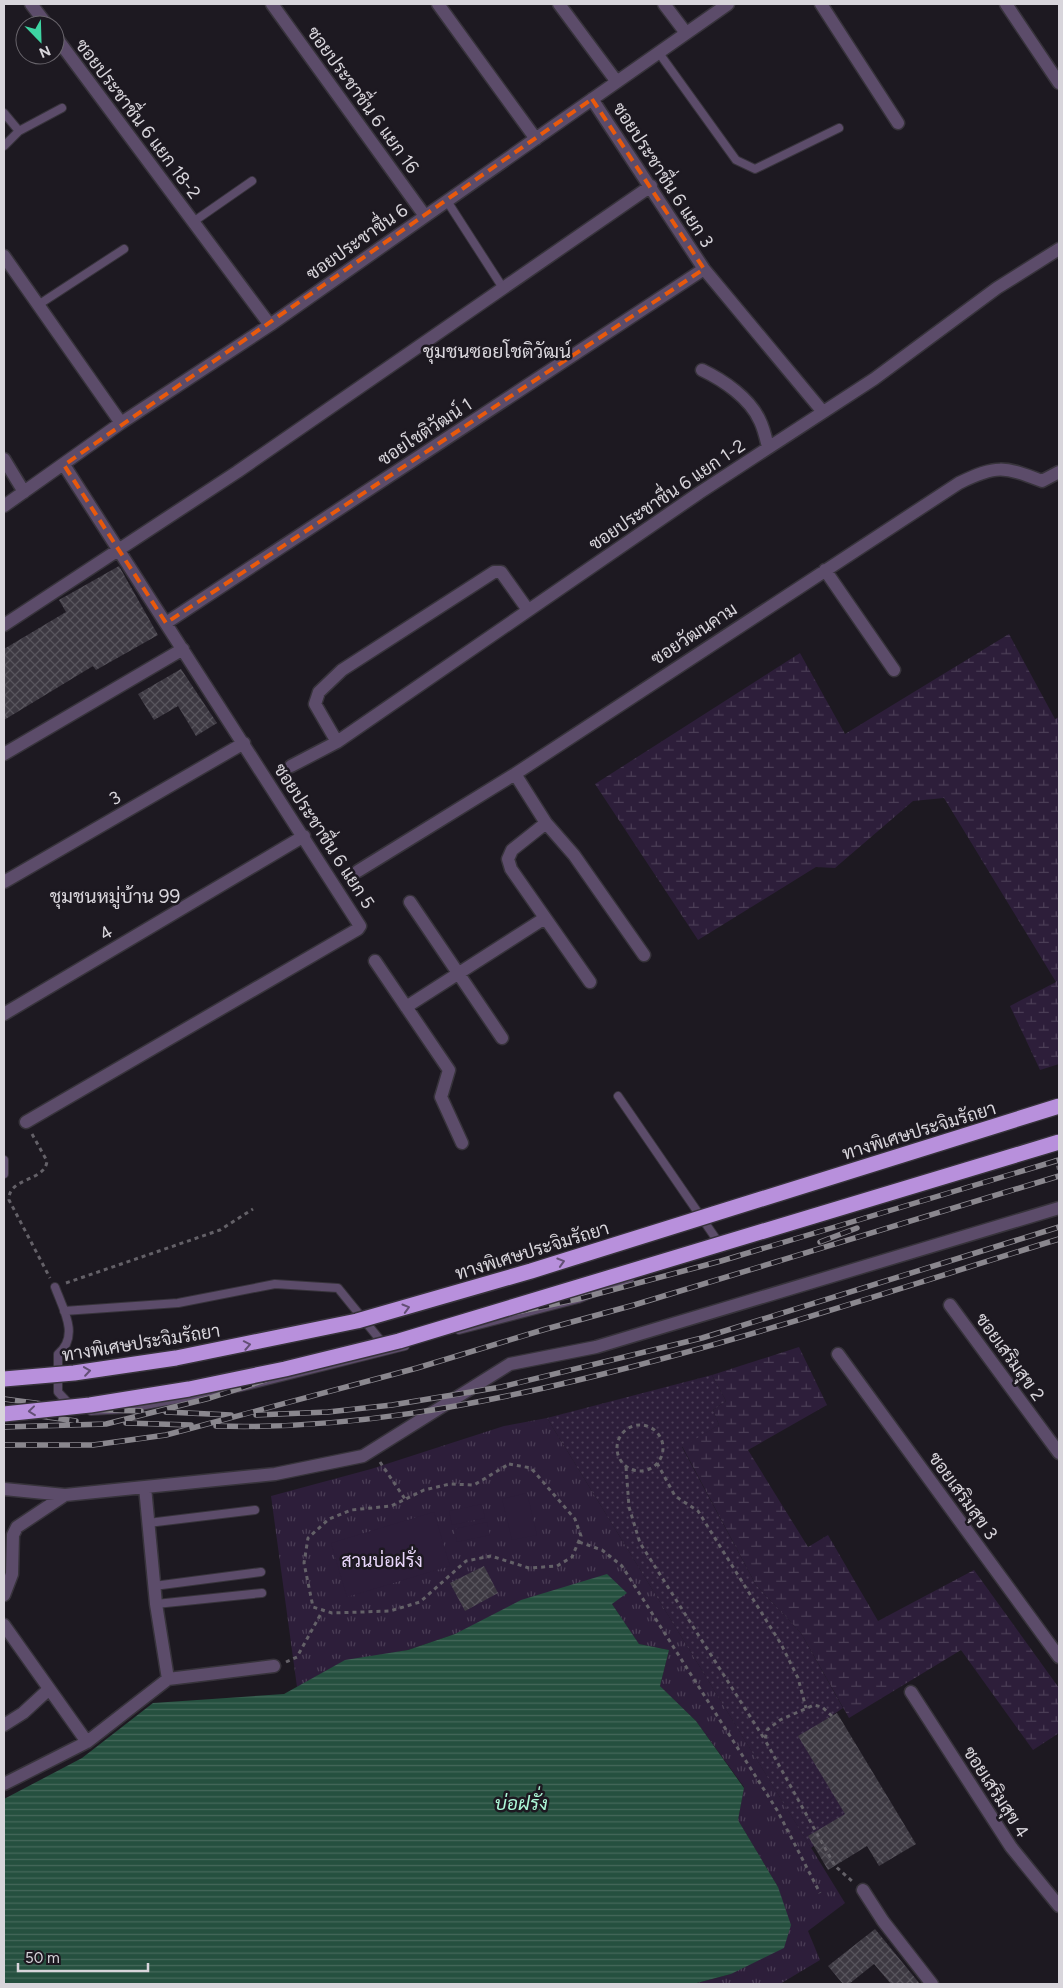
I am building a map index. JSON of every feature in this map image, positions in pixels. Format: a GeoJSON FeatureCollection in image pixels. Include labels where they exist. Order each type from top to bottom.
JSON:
{"type":"FeatureCollection","features":[{"type":"Feature","properties":{"kind":"highway","name":"ทางพิเศษประจิมรัถยา"},"geometry":{"type":"LineString","coordinates":[[4,1379],[74,1373],[176,1358],[275,1340],[357,1321],[531,1271],[1059,1106]]}},
{"type":"Feature","properties":{"kind":"highway"},"geometry":{"type":"LineString","coordinates":[[4,1414],[90,1405],[189,1389],[285,1369],[399,1341],[1059,1142]]}},
{"type":"Feature","properties":{"kind":"street"},"geometry":{"type":"LineString","coordinates":[[31,4],[39,15]]}},
{"type":"Feature","properties":{"kind":"street","name":"ซอยประชาชื่น 6 แยก 16"},"geometry":{"type":"LineString","coordinates":[[272,4],[425,216]]}},
{"type":"Feature","properties":{"kind":"street"},"geometry":{"type":"LineString","coordinates":[[438,4],[536,139]]}},
{"type":"Feature","properties":{"kind":"street"},"geometry":{"type":"LineString","coordinates":[[559,4],[617,82]]}},
{"type":"Feature","properties":{"kind":"street"},"geometry":{"type":"LineString","coordinates":[[664,4],[686,33]]}},
{"type":"Feature","properties":{"kind":"street","name":"ซอยประชาชื่น 6"},"geometry":{"type":"LineString","coordinates":[[4,506],[121,423],[270,325],[728,4]]}},
{"type":"Feature","properties":{"kind":"street"},"geometry":{"type":"LineString","coordinates":[[821,4],[898,123]]}},
{"type":"Feature","properties":{"kind":"street"},"geometry":{"type":"LineString","coordinates":[[1006,4],[1059,83]]}},
{"type":"Feature","properties":{"kind":"street","name":"ซอยประชาชื่น 6 แยก 18-2"},"geometry":{"type":"LineString","coordinates":[[65,49],[270,325]]}},
{"type":"Feature","properties":{"kind":"street","name":"ซอยประชาชื่น 6 แยก 3"},"geometry":{"type":"LineString","coordinates":[[592,99],[651,186],[704,270],[823,412]]}},
{"type":"Feature","properties":{"kind":"street"},"geometry":{"type":"LineString","coordinates":[[4,625],[245,467],[651,186]]}},
{"type":"Feature","properties":{"kind":"street","name":"ซอยประชาชื่น 6 แยก 1-2"},"geometry":{"type":"LineString","coordinates":[[291,766],[337,742],[768,447],[889,368],[997,288],[1059,249]]}},
{"type":"Feature","properties":{"kind":"street"},"geometry":{"type":"LineString","coordinates":[[4,256],[121,423]]}},
{"type":"Feature","properties":{"kind":"street","name":"ซอยโชติวัฒน์ 1"},"geometry":{"type":"LineString","coordinates":[[166,623],[704,270]]}},
{"type":"Feature","properties":{"kind":"street"},"geometry":{"type":"LineString","coordinates":[[702,370],[733,389],[749,405],[760,420],[768,447]]}},
{"type":"Feature","properties":{"kind":"street"},"geometry":{"type":"LineString","coordinates":[[4,459],[24,492]]}},
{"type":"Feature","properties":{"kind":"street","name":"ซอยประชาชื่น 6 แยก 5"},"geometry":{"type":"LineString","coordinates":[[26,1122],[358,929],[359,921],[64,465]]}},
{"type":"Feature","properties":{"kind":"street","name":"ซอยวัฒนคาม"},"geometry":{"type":"LineString","coordinates":[[358,871],[515,774],[959,483],[986,470],[1002,469],[1042,480],[1059,472]]}},
{"type":"Feature","properties":{"kind":"street"},"geometry":{"type":"LineString","coordinates":[[825,570],[894,670]]}},
{"type":"Feature","properties":{"kind":"street"},"geometry":{"type":"LineString","coordinates":[[337,742],[314,704],[319,692],[342,670],[499,571],[528,610]]}},
{"type":"Feature","properties":{"kind":"street"},"geometry":{"type":"LineString","coordinates":[[4,754],[183,649]]}},
{"type":"Feature","properties":{"kind":"street","name":"3"},"geometry":{"type":"LineString","coordinates":[[4,882],[244,743]]}},
{"type":"Feature","properties":{"kind":"street"},"geometry":{"type":"LineString","coordinates":[[515,774],[546,823],[574,855],[644,955]]}},
{"type":"Feature","properties":{"kind":"street"},"geometry":{"type":"LineString","coordinates":[[546,823],[512,850],[508,858],[511,868],[590,982]]}},
{"type":"Feature","properties":{"kind":"street","name":"4"},"geometry":{"type":"LineString","coordinates":[[4,1014],[304,836]]}},
{"type":"Feature","properties":{"kind":"street"},"geometry":{"type":"LineString","coordinates":[[410,902],[502,1038]]}},
{"type":"Feature","properties":{"kind":"street"},"geometry":{"type":"LineString","coordinates":[[406,1007],[545,918]]}},
{"type":"Feature","properties":{"kind":"street"},"geometry":{"type":"LineString","coordinates":[[375,961],[449,1070],[441,1097],[462,1143]]}},
{"type":"Feature","properties":{"kind":"street"},"geometry":{"type":"LineString","coordinates":[[4,1489],[65,1495],[275,1474],[363,1456],[510,1364],[596,1346],[1059,1208]]}},
{"type":"Feature","properties":{"kind":"street","name":"ซอยเสริมสุข 2"},"geometry":{"type":"LineString","coordinates":[[950,1305],[1059,1453]]}},
{"type":"Feature","properties":{"kind":"street","name":"ซอยเสริมสุข 3"},"geometry":{"type":"LineString","coordinates":[[838,1354],[1059,1657]]}},
{"type":"Feature","properties":{"kind":"street"},"geometry":{"type":"LineString","coordinates":[[145,1487],[156,1604],[168,1679]]}},
{"type":"Feature","properties":{"kind":"street"},"geometry":{"type":"LineString","coordinates":[[4,1595],[12,1574],[13,1535],[17,1527],[65,1495]]}},
{"type":"Feature","properties":{"kind":"street"},"geometry":{"type":"LineString","coordinates":[[4,1625],[48,1690],[87,1742]]}},
{"type":"Feature","properties":{"kind":"street"},"geometry":{"type":"LineString","coordinates":[[4,1784],[87,1742],[168,1679],[274,1666]]}},
{"type":"Feature","properties":{"kind":"street"},"geometry":{"type":"LineString","coordinates":[[4,1725],[23,1713],[48,1690]]}},
{"type":"Feature","properties":{"kind":"street","name":"ซอยเสริมสุข 4"},"geometry":{"type":"LineString","coordinates":[[911,1692],[1011,1847],[1059,1906]]}},
{"type":"Feature","properties":{"kind":"street"},"geometry":{"type":"LineString","coordinates":[[863,1890],[883,1921],[932,1984]]}},
{"type":"Feature","properties":{"kind":"lane"},"geometry":{"type":"LineString","coordinates":[[659,52],[736,160],[755,169],[839,128]]}},
{"type":"Feature","properties":{"kind":"lane"},"geometry":{"type":"LineString","coordinates":[[4,146],[20,131],[62,108]]}},
{"type":"Feature","properties":{"kind":"lane"},"geometry":{"type":"LineString","coordinates":[[4,113],[20,131]]}},
{"type":"Feature","properties":{"kind":"lane"},"geometry":{"type":"LineString","coordinates":[[193,222],[252,180]]}},
{"type":"Feature","properties":{"kind":"lane"},"geometry":{"type":"LineString","coordinates":[[447,201],[503,288]]}},
{"type":"Feature","properties":{"kind":"lane"},"geometry":{"type":"LineString","coordinates":[[38,305],[124,249]]}},
{"type":"Feature","properties":{"kind":"lane"},"geometry":{"type":"LineString","coordinates":[[618,1096],[722,1247]]}},
{"type":"Feature","properties":{"kind":"lane"},"geometry":{"type":"LineString","coordinates":[[55,1286],[64,1311],[70,1338],[66,1348],[58,1354],[58,1392],[78,1412],[124,1409],[202,1395],[388,1352],[444,1334],[578,1299],[632,1277],[1059,1138]]}},
{"type":"Feature","properties":{"kind":"lane"},"geometry":{"type":"LineString","coordinates":[[4,1160],[4,1174]]}},
{"type":"Feature","properties":{"kind":"lane"},"geometry":{"type":"LineString","coordinates":[[64,1311],[178,1303],[275,1284],[338,1288],[388,1352]]}},
{"type":"Feature","properties":{"kind":"lane"},"geometry":{"type":"LineString","coordinates":[[148,1523],[256,1510]]}},
{"type":"Feature","properties":{"kind":"lane"},"geometry":{"type":"LineString","coordinates":[[154,1586],[262,1572]]}},
{"type":"Feature","properties":{"kind":"lane"},"geometry":{"type":"LineString","coordinates":[[156,1604],[262,1593]]}},
{"type":"Feature","properties":{"kind":"path"},"geometry":{"type":"LineString","coordinates":[[26,1122],[47,1161],[46,1166],[42,1171],[13,1188],[9,1193],[9,1200],[55,1286],[220,1230],[253,1208]]}},
{"type":"Feature","properties":{"kind":"path"},"geometry":{"type":"LineString","coordinates":[[626,1467],[638,1471],[652,1468],[657,1463],[663,1449],[662,1441],[653,1429],[637,1425],[623,1432],[619,1438],[617,1454],[626,1467],[629,1507],[640,1544],[765,1740],[835,1866],[863,1890]]}},
{"type":"Feature","properties":{"kind":"path"},"geometry":{"type":"LineString","coordinates":[[372,1450],[405,1499]]}},
{"type":"Feature","properties":{"kind":"path"},"geometry":{"type":"LineString","coordinates":[[657,1463],[675,1496],[698,1511],[781,1644],[798,1678],[806,1708]]}},
{"type":"Feature","properties":{"kind":"path"},"geometry":{"type":"LineString","coordinates":[[509,1464],[531,1468],[575,1519],[581,1536],[572,1557],[557,1566],[529,1568],[491,1556],[466,1561],[420,1602],[390,1611],[332,1613],[313,1607],[304,1563],[308,1538],[330,1519],[344,1513],[390,1506],[405,1499],[424,1490],[450,1484],[474,1485],[509,1464]]}},
{"type":"Feature","properties":{"kind":"path"},"geometry":{"type":"LineString","coordinates":[[579,1542],[602,1550],[622,1566],[777,1810],[820,1893]]}},
{"type":"Feature","properties":{"kind":"path"},"geometry":{"type":"LineString","coordinates":[[274,1666],[297,1657],[323,1610]]}},
{"type":"Feature","properties":{"kind":"path"},"geometry":{"type":"LineString","coordinates":[[765,1740],[767,1730],[780,1720],[814,1705],[822,1707],[832,1716]]}},
{"type":"Feature","properties":{"kind":"highlighted area"},"geometry":{"type":"Polygon","coordinates":[[[592,99],[704,269],[166,623],[64,465],[592,99]]]}},
{"type":"Feature","properties":{"kind":"green space"},"geometry":{"type":"Polygon","coordinates":[[[1009,634],[1055,719],[1059,717],[1059,1064],[1040,1070],[1010,1006],[1056,982],[944,798],[913,801],[835,868],[816,867],[698,940],[595,784],[800,653],[845,734],[1009,634]]]}},
{"type":"Feature","properties":{"kind":"green space"},"geometry":{"type":"Polygon","coordinates":[[[799,1347],[827,1405],[748,1450],[808,1547],[828,1535],[878,1621],[974,1570],[1059,1688],[1059,1733],[1033,1750],[961,1650],[849,1718],[801,1633],[756,1585],[682,1446],[719,1425],[713,1410],[726,1401],[712,1375],[799,1347]]]}},
{"type":"Feature","properties":{"kind":"green space"},"geometry":{"type":"Polygon","coordinates":[[[712,1375],[726,1401],[713,1410],[719,1425],[682,1447],[756,1585],[801,1633],[843,1708],[808,1732],[859,1814],[811,1848],[547,1418],[712,1375]]]}},
{"type":"Feature","properties":{"kind":"green space","name":"สวนบ่อฝรั่ง"},"geometry":{"type":"Polygon","coordinates":[[[547,1418],[845,1903],[808,1931],[820,1960],[780,1984],[693,1984],[731,1974],[778,1887],[738,1820],[744,1787],[696,1721],[660,1686],[669,1650],[639,1644],[612,1604],[626,1592],[455,1634],[408,1650],[342,1662],[297,1687],[271,1496],[371,1469],[504,1426],[547,1418]]]}},
{"type":"Feature","properties":{"kind":"green space"},"geometry":{"type":"Polygon","coordinates":[[[527,1493],[537,1535],[512,1540],[502,1499],[527,1493]]]}},
{"type":"Feature","properties":{"kind":"green space"},"geometry":{"type":"Polygon","coordinates":[[[482,1504],[485,1518],[452,1525],[449,1511],[482,1504]]]}},
{"type":"Feature","properties":{"kind":"green space"},"geometry":{"type":"Polygon","coordinates":[[[434,1512],[450,1566],[347,1597],[331,1543],[434,1512]]]}},
{"type":"Feature","properties":{"kind":"green space"},"geometry":{"type":"Polygon","coordinates":[[[487,1522],[490,1535],[457,1542],[454,1529],[487,1522]]]}},
{"type":"Feature","properties":{"kind":"water","name":"บ่อฝรั่ง"},"geometry":{"type":"Polygon","coordinates":[[[607,1574],[627,1593],[612,1604],[639,1644],[669,1650],[660,1686],[696,1721],[744,1788],[738,1820],[778,1887],[791,1925],[784,1948],[731,1974],[693,1984],[4,1984],[4,1799],[82,1758],[153,1703],[284,1694],[345,1660],[408,1650],[455,1634],[521,1600],[607,1574]]]}},
{"type":"Feature","properties":{"kind":"building"},"geometry":{"type":"Polygon","coordinates":[[[119,566],[158,635],[96,670],[93,666],[4,720],[4,649],[66,612],[59,600],[119,566]]]}},
{"type":"Feature","properties":{"kind":"building"},"geometry":{"type":"Polygon","coordinates":[[[181,669],[217,723],[196,736],[178,706],[154,720],[138,694],[181,669]]]}},
{"type":"Feature","properties":{"kind":"building"},"geometry":{"type":"Polygon","coordinates":[[[484,1566],[498,1593],[465,1611],[450,1583],[484,1566]]]}},
{"type":"Feature","properties":{"kind":"building"},"geometry":{"type":"Polygon","coordinates":[[[837,1713],[916,1844],[879,1866],[867,1846],[828,1870],[808,1836],[845,1814],[798,1736],[837,1713]]]}},
{"type":"Feature","properties":{"kind":"building"},"geometry":{"type":"Polygon","coordinates":[[[875,1929],[920,1984],[891,1984],[874,1964],[849,1984],[843,1984],[828,1966],[875,1929]]]}},
{"type":"Feature","properties":{"kind":"railway"},"geometry":{"type":"LineString","coordinates":[[4,1427],[106,1424],[210,1398],[354,1351],[433,1330],[578,1299],[721,1261],[1059,1160]]}},
{"type":"Feature","properties":{"kind":"railway"},"geometry":{"type":"LineString","coordinates":[[4,1445],[93,1445],[166,1435],[417,1368],[634,1305],[1059,1176]]}},
{"type":"Feature","properties":{"kind":"railway"},"geometry":{"type":"LineString","coordinates":[[256,1415],[328,1412],[392,1405],[501,1387],[702,1338],[1059,1227]]}},
{"type":"Feature","properties":{"kind":"railway"},"geometry":{"type":"LineString","coordinates":[[820,1242],[857,1228]]}},
{"type":"Feature","properties":{"kind":"railway"},"geometry":{"type":"LineString","coordinates":[[216,1426],[265,1426],[361,1420],[409,1414],[504,1397],[599,1375],[772,1328],[1059,1239]]}},
{"type":"Feature","properties":{"kind":"railway"},"geometry":{"type":"LineString","coordinates":[[4,1399],[81,1409],[141,1411]]}},
{"type":"Feature","properties":{"kind":"railway"},"geometry":{"type":"LineString","coordinates":[[4,1411],[76,1421]]}},
{"type":"Feature","properties":{"kind":"railway"},"geometry":{"type":"LineString","coordinates":[[166,1412],[231,1415]]}},
{"type":"Feature","properties":{"kind":"railway"},"geometry":{"type":"LineString","coordinates":[[126,1423],[191,1425]]}},
{"type":"Feature","properties":{"kind":"district","name":"ชุมชนซอยโชติวัฒน์"},"geometry":{"type":"Point","coordinates":[497,351]}},
{"type":"Feature","properties":{"kind":"district","name":"ชุมชนหมู่บ้าน 99"},"geometry":{"type":"Point","coordinates":[115,896]}}]}
